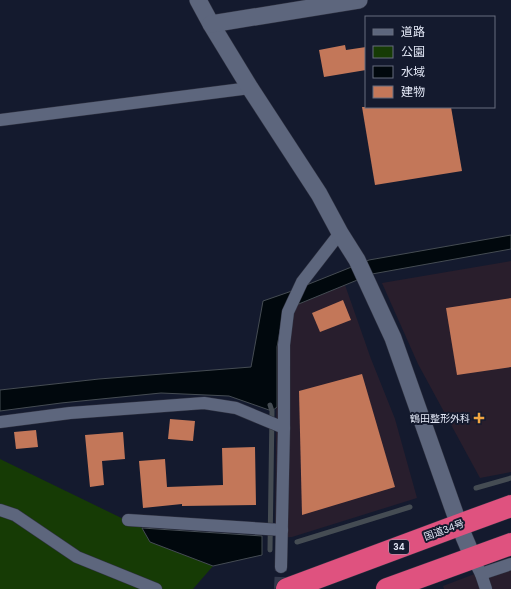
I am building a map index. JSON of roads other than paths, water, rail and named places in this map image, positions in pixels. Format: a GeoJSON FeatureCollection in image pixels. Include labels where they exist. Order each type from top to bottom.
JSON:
{"type":"FeatureCollection","features":[{"type":"Feature","properties":{"kind":"highway","name":"国道34号"},"geometry":{"type":"LineString","coordinates":[[287,589],[511,506]]}},
{"type":"Feature","properties":{"kind":"highway"},"geometry":{"type":"LineString","coordinates":[[387,589],[477,566],[511,544]]}},
{"type":"Feature","properties":{"kind":"street"},"geometry":{"type":"LineString","coordinates":[[198,0],[250,88],[319,194],[340,233],[357,260],[393,338],[459,525],[486,589]]}},
{"type":"Feature","properties":{"kind":"street"},"geometry":{"type":"LineString","coordinates":[[211,24],[359,0]]}},
{"type":"Feature","properties":{"kind":"street"},"geometry":{"type":"LineString","coordinates":[[0,120],[250,88]]}},
{"type":"Feature","properties":{"kind":"street"},"geometry":{"type":"LineString","coordinates":[[281,567],[284,345],[288,312],[302,282],[340,233]]}},
{"type":"Feature","properties":{"kind":"street"},"geometry":{"type":"LineString","coordinates":[[0,422],[70,413],[204,403],[236,408],[284,428]]}},
{"type":"Feature","properties":{"kind":"street"},"geometry":{"type":"LineString","coordinates":[[0,510],[15,515],[77,557],[156,589]]}},
{"type":"Feature","properties":{"kind":"street"},"geometry":{"type":"LineString","coordinates":[[128,520],[282,530]]}},
{"type":"Feature","properties":{"kind":"street"},"geometry":{"type":"LineString","coordinates":[[477,566],[511,564]]}},
{"type":"Feature","properties":{"kind":"water"},"geometry":{"type":"Polygon","coordinates":[[[511,235],[511,249],[372,274],[284,310],[277,347],[277,407],[272,411],[229,396],[161,393],[0,411],[0,390],[99,379],[251,367],[263,301],[369,260],[511,235]]]}},
{"type":"Feature","properties":{"kind":"water"},"geometry":{"type":"Polygon","coordinates":[[[142,528],[262,536],[262,555],[213,566],[150,542],[142,528]]]}},
{"type":"Feature","properties":{"kind":"waterway"},"geometry":{"type":"LineString","coordinates":[[270,405],[272,411],[270,550]]}},
{"type":"Feature","properties":{"kind":"waterway"},"geometry":{"type":"LineString","coordinates":[[476,488],[511,478]]}},
{"type":"Feature","properties":{"kind":"waterway"},"geometry":{"type":"LineString","coordinates":[[297,542],[410,507]]}},
{"type":"Feature","properties":{"kind":"tunnel"},"geometry":{"type":"LineString","coordinates":[[280,589],[281,567]]}},
{"type":"Feature","properties":{"kind":"place","name":"鶴田整形外科"},"geometry":{"type":"Point","coordinates":[479,418]}}]}
